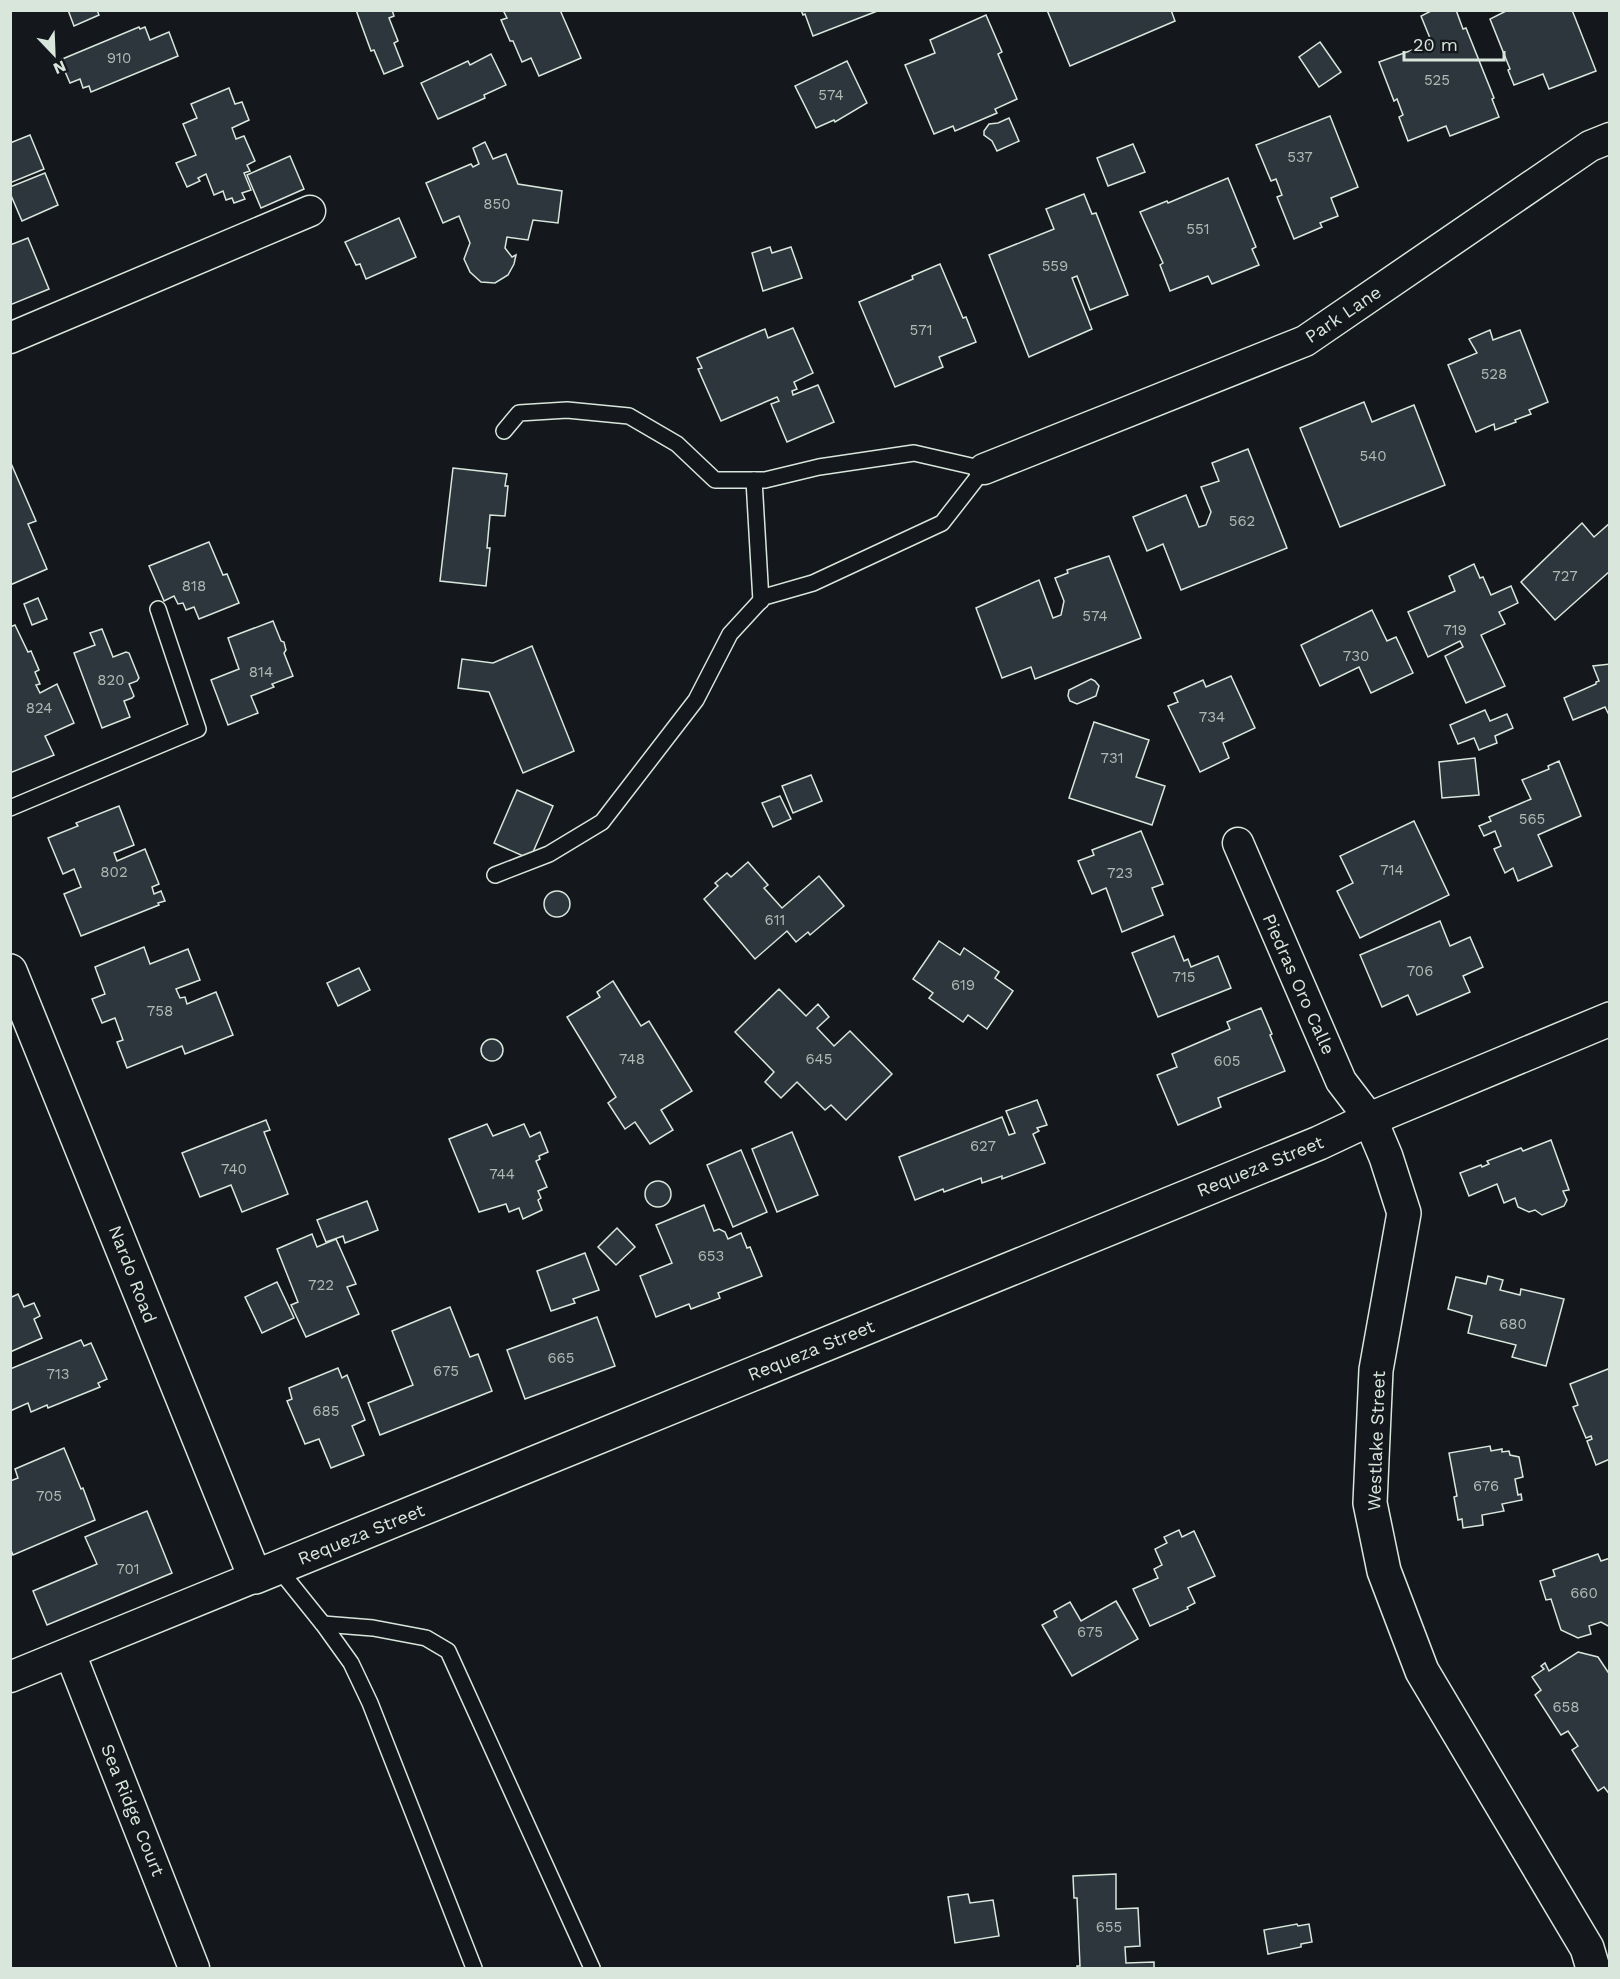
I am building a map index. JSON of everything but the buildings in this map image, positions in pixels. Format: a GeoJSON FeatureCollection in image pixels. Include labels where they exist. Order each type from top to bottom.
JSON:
{"type":"FeatureCollection","features":[{"type":"Feature","properties":{"kind":"street","name":"Park Lane"},"geometry":{"type":"LineString","coordinates":[[984,469],[1305,341],[1590,146],[1610,138]]}},
{"type":"Feature","properties":{"kind":"street"},"geometry":{"type":"LineString","coordinates":[[10,338],[310,211]]}},
{"type":"Feature","properties":{"kind":"street","name":"Piedras Oro Calle"},"geometry":{"type":"LineString","coordinates":[[1238,843],[1341,1081],[1370,1119]]}},
{"type":"Feature","properties":{"kind":"street","name":"Nardo Road"},"geometry":{"type":"LineString","coordinates":[[10,971],[266,1573]]}},
{"type":"Feature","properties":{"kind":"street","name":"Requeza Street"},"geometry":{"type":"LineString","coordinates":[[10,1677],[1319,1143],[1370,1119],[1610,1019]]}},
{"type":"Feature","properties":{"kind":"street","name":"Westlake Street"},"geometry":{"type":"LineString","coordinates":[[1370,1119],[1386,1157],[1404,1213],[1376,1370],[1370,1503],[1384,1570],[1422,1671],[1587,1948],[1593,1968]]}},
{"type":"Feature","properties":{"kind":"street","name":"Sea Ridge Court"},"geometry":{"type":"LineString","coordinates":[[70,1653],[194,1968]]}},
{"type":"Feature","properties":{"kind":"lane"},"geometry":{"type":"LineString","coordinates":[[495,875],[549,854],[602,822],[696,700],[730,634],[764,597],[813,583],[942,523],[984,469],[914,453],[819,467],[765,480],[715,480],[677,444],[629,416],[567,410],[519,413],[504,431]]}},
{"type":"Feature","properties":{"kind":"lane"},"geometry":{"type":"LineString","coordinates":[[754,480],[761,601]]}},
{"type":"Feature","properties":{"kind":"lane"},"geometry":{"type":"LineString","coordinates":[[10,808],[198,729],[158,609]]}},
{"type":"Feature","properties":{"kind":"lane"},"geometry":{"type":"LineString","coordinates":[[266,1573],[323,1624],[351,1663],[370,1703],[474,1968]]}},
{"type":"Feature","properties":{"kind":"lane"},"geometry":{"type":"LineString","coordinates":[[323,1624],[373,1628],[426,1638],[448,1651],[457,1666],[592,1968]]}}]}
